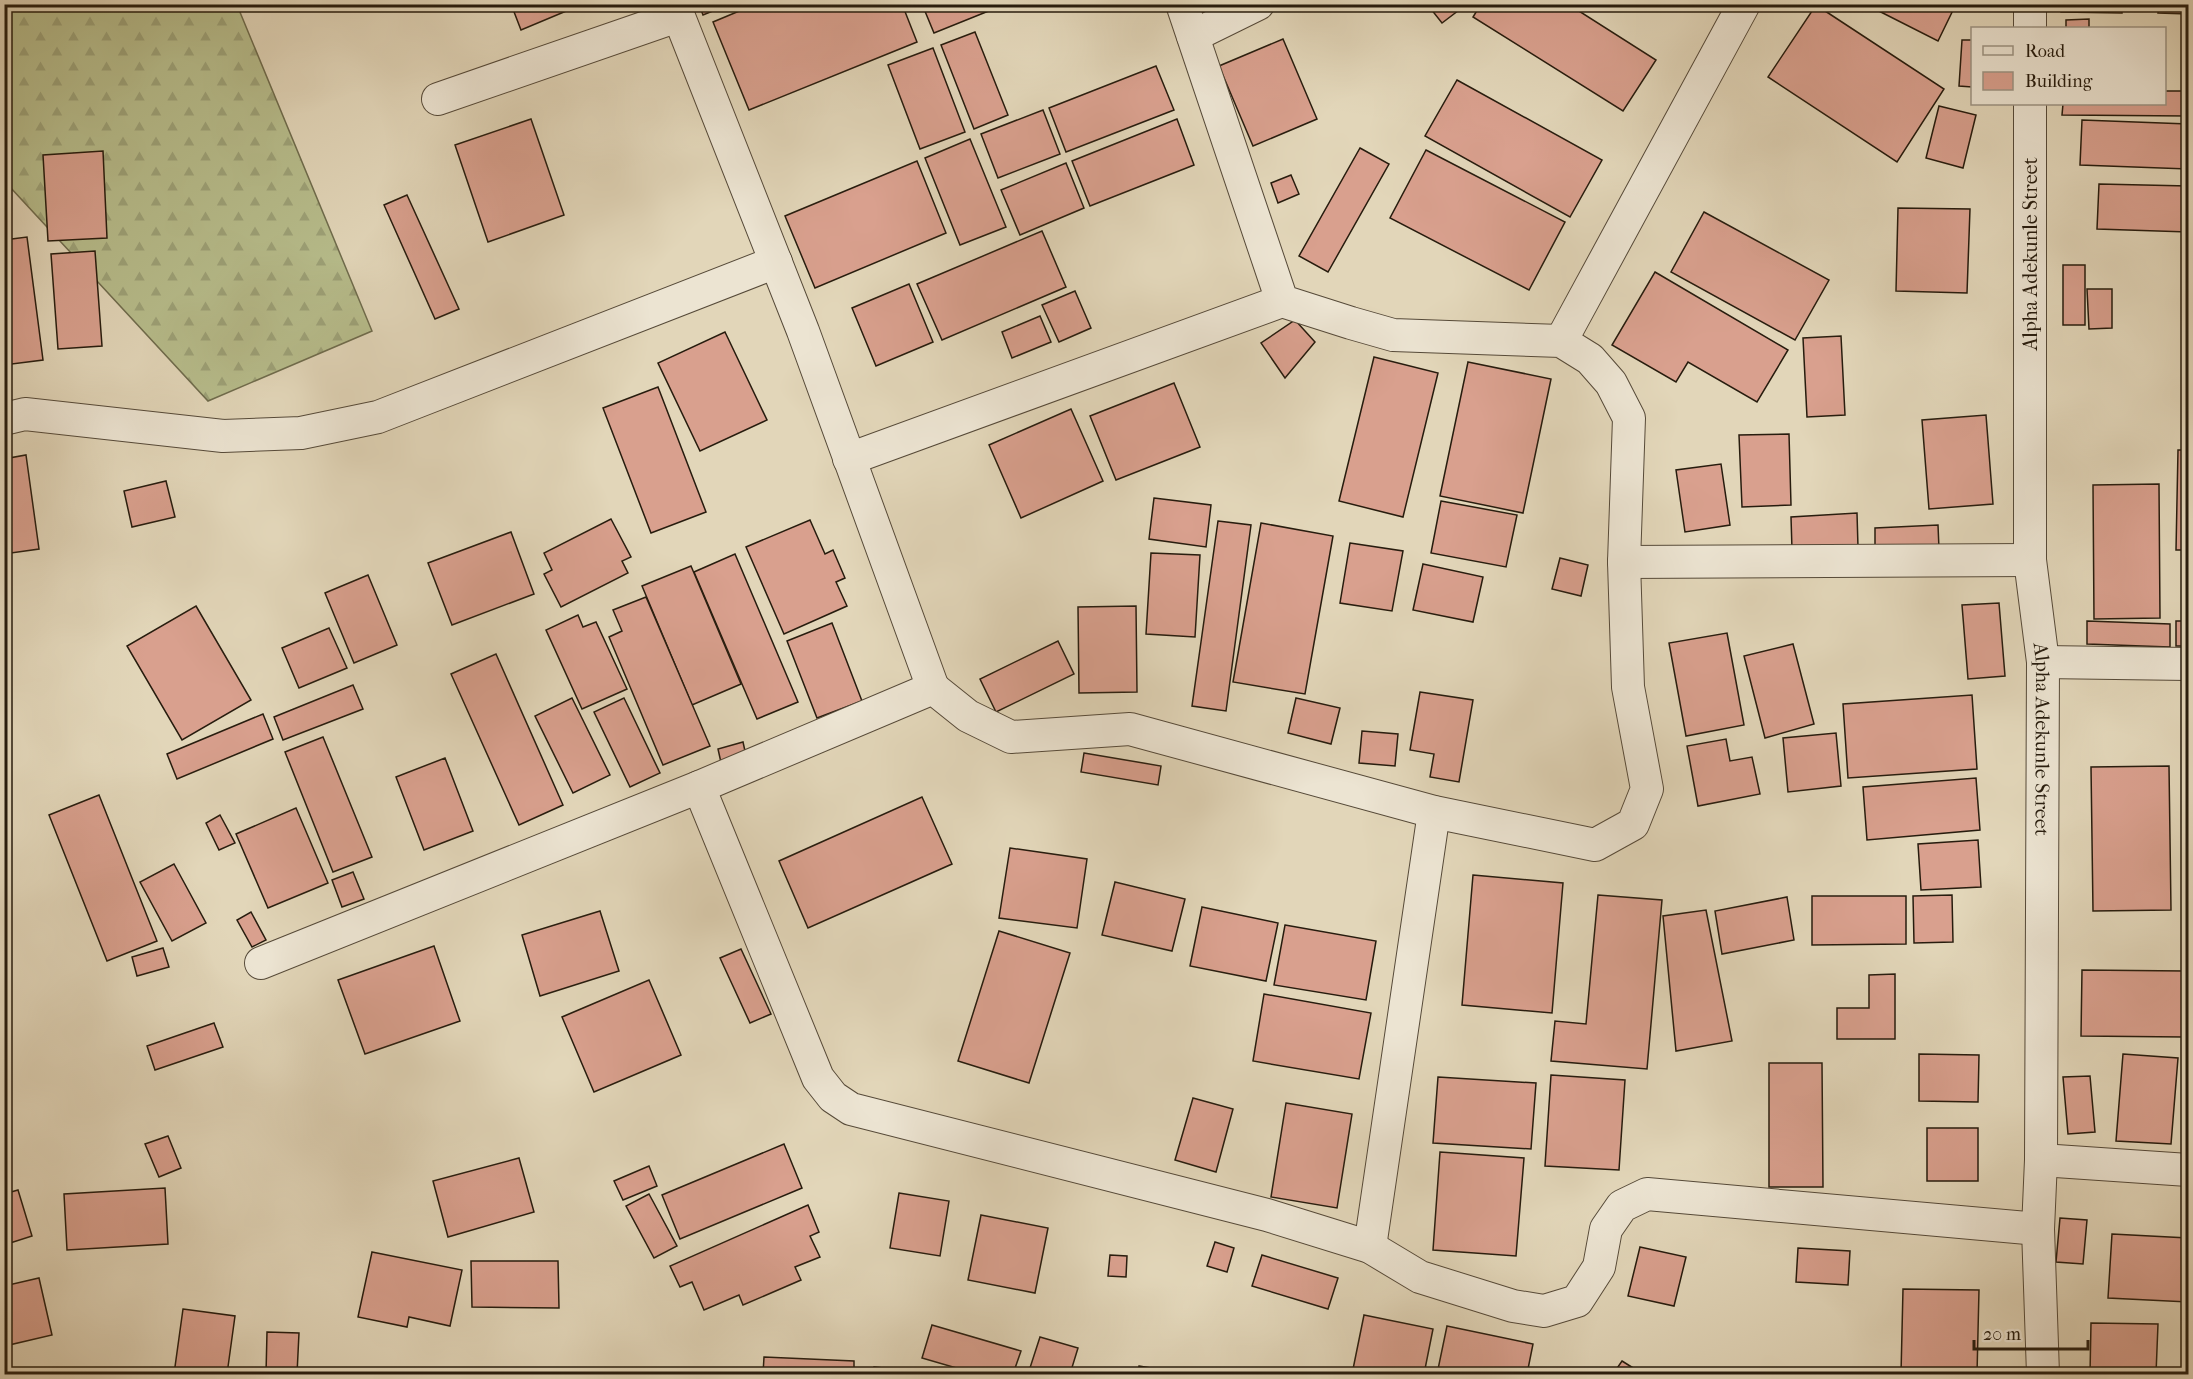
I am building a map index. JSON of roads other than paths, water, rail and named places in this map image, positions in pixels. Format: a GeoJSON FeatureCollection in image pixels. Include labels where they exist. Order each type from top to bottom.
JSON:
{"type":"FeatureCollection","features":[{"type":"Feature","properties":{"kind":"street"},"geometry":{"type":"LineString","coordinates":[[1182,4],[1282,301]]}},
{"type":"Feature","properties":{"kind":"street"},"geometry":{"type":"LineString","coordinates":[[1192,36],[1258,4]]}},
{"type":"Feature","properties":{"kind":"street"},"geometry":{"type":"LineString","coordinates":[[1561,341],[1744,4]]}},
{"type":"Feature","properties":{"kind":"street"},"geometry":{"type":"LineString","coordinates":[[2030,4],[2030,27]]}},
{"type":"Feature","properties":{"kind":"street"},"geometry":{"type":"LineString","coordinates":[[438,99],[676,10],[776,262],[933,688],[968,716],[1011,737],[1130,729],[1434,812],[1595,845],[1633,824],[1647,789],[1628,687],[1624,562],[1629,418],[1611,383],[1590,359],[1561,341],[1393,335],[1282,301],[849,459]]}},
{"type":"Feature","properties":{"kind":"street","name":"Alpha Adekunle Street"},"geometry":{"type":"LineString","coordinates":[[2030,105],[2030,560],[2043,662],[2038,1229],[2043,1374]]}},
{"type":"Feature","properties":{"kind":"street"},"geometry":{"type":"LineString","coordinates":[[4,419],[25,414],[223,436],[301,433],[378,417],[776,262]]}},
{"type":"Feature","properties":{"kind":"street"},"geometry":{"type":"LineString","coordinates":[[1624,562],[2030,560]]}},
{"type":"Feature","properties":{"kind":"street"},"geometry":{"type":"LineString","coordinates":[[2043,662],[2188,664]]}},
{"type":"Feature","properties":{"kind":"street"},"geometry":{"type":"LineString","coordinates":[[261,963],[699,787],[933,688]]}},
{"type":"Feature","properties":{"kind":"street"},"geometry":{"type":"LineString","coordinates":[[699,787],[818,1078],[833,1097],[851,1109],[1267,1215],[1370,1247],[1420,1277],[1513,1306],[1544,1311],[1577,1301],[1599,1266],[1606,1229],[1622,1206],[1647,1194],[2038,1229]]}},
{"type":"Feature","properties":{"kind":"street"},"geometry":{"type":"LineString","coordinates":[[1370,1247],[1434,812]]}},
{"type":"Feature","properties":{"kind":"street"},"geometry":{"type":"LineString","coordinates":[[2040,1160],[2188,1170]]}}]}
